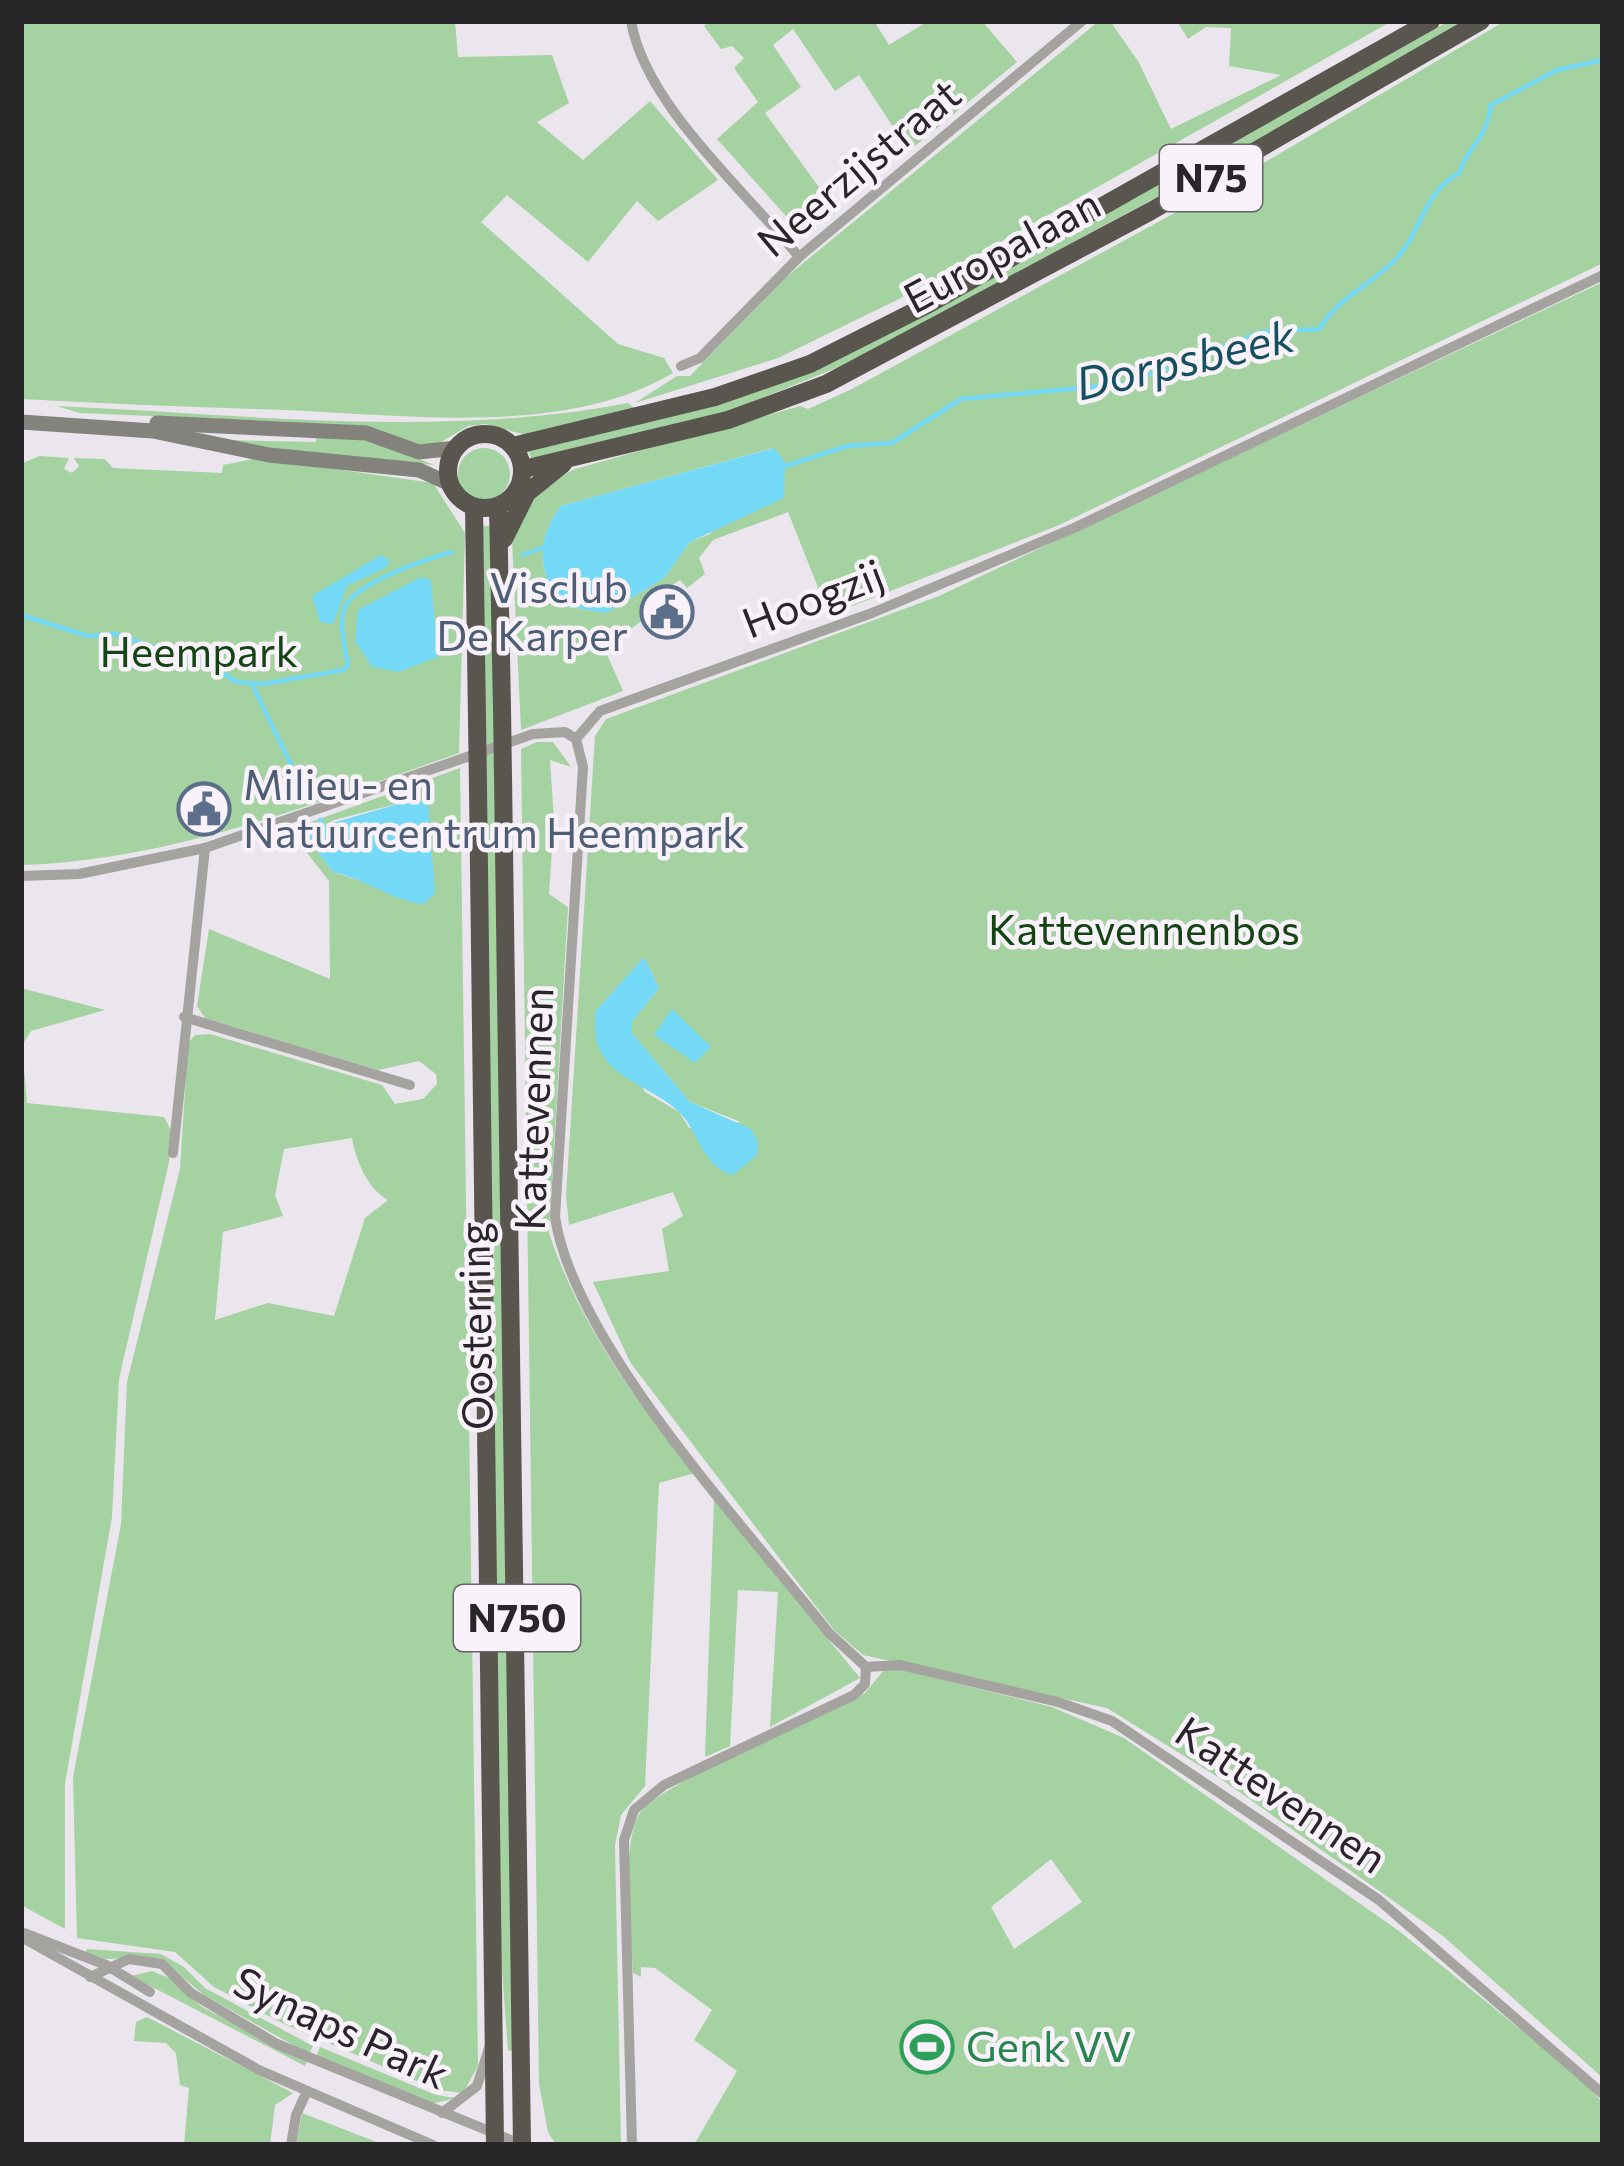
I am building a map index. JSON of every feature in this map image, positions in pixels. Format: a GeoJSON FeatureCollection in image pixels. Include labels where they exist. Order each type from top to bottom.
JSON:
{"type":"FeatureCollection","features":[{"type":"Feature","properties":{"kind":"highway","name":"Europalaan"},"geometry":{"type":"LineString","coordinates":[[455,448],[483,434],[512,446],[715,397],[810,364],[929,304],[1431,21]]}},
{"type":"Feature","properties":{"kind":"highway","name":"Europalaan"},"geometry":{"type":"LineString","coordinates":[[524,469],[728,420],[826,384],[1150,212],[1481,21]]}},
{"type":"Feature","properties":{"kind":"highway"},"geometry":{"type":"LineString","coordinates":[[474,507],[498,506],[516,492],[524,469],[512,446]]}},
{"type":"Feature","properties":{"kind":"highway"},"geometry":{"type":"LineString","coordinates":[[450,484],[448,466],[455,448]]}},
{"type":"Feature","properties":{"kind":"highway"},"geometry":{"type":"LineString","coordinates":[[500,573],[505,535],[519,503],[540,479],[577,455]]}},
{"type":"Feature","properties":{"kind":"highway","name":"Europalaan"},"geometry":{"type":"LineString","coordinates":[[450,484],[474,507]]}},
{"type":"Feature","properties":{"kind":"highway","name":"Oosterring"},"geometry":{"type":"LineString","coordinates":[[498,506],[522,2145]]}},
{"type":"Feature","properties":{"kind":"highway","name":"Oosterring"},"geometry":{"type":"LineString","coordinates":[[474,507],[495,2139]]}},
{"type":"Feature","properties":{"kind":"main road","name":"Europalaan"},"geometry":{"type":"LineString","coordinates":[[21,422],[131,422],[366,434],[419,452],[455,448]]}},
{"type":"Feature","properties":{"kind":"main road","name":"Europalaan"},"geometry":{"type":"LineString","coordinates":[[101,425],[269,455],[418,470],[450,484]]}},
{"type":"Feature","properties":{"kind":"street"},"geometry":{"type":"LineString","coordinates":[[631,21],[648,74],[799,257]]}},
{"type":"Feature","properties":{"kind":"street","name":"Neerzijstraat"},"geometry":{"type":"LineString","coordinates":[[681,366],[700,358],[799,257],[1082,21]]}},
{"type":"Feature","properties":{"kind":"street","name":"Hoogzij"},"geometry":{"type":"LineString","coordinates":[[576,739],[600,711],[872,613],[1074,528],[1603,275]]}},
{"type":"Feature","properties":{"kind":"street"},"geometry":{"type":"LineString","coordinates":[[21,876],[79,874],[205,848],[533,734],[565,732],[576,739]]}},
{"type":"Feature","properties":{"kind":"street","name":"Kattevennen"},"geometry":{"type":"LineString","coordinates":[[576,739],[584,766],[554,1217],[559,1243],[612,1353],[634,1383],[829,1634],[866,1667],[900,1665],[1058,1702],[1112,1721],[1379,1900],[1603,2094]]}},
{"type":"Feature","properties":{"kind":"street"},"geometry":{"type":"LineString","coordinates":[[173,1153],[205,848]]}},
{"type":"Feature","properties":{"kind":"street"},"geometry":{"type":"LineString","coordinates":[[184,1018],[410,1085]]}},
{"type":"Feature","properties":{"kind":"street"},"geometry":{"type":"LineString","coordinates":[[632,2145],[624,1840],[629,1820],[664,1785],[854,1695],[866,1684],[866,1667]]}},
{"type":"Feature","properties":{"kind":"street"},"geometry":{"type":"LineString","coordinates":[[21,1935],[106,1965],[150,1992]]}},
{"type":"Feature","properties":{"kind":"street"},"geometry":{"type":"LineString","coordinates":[[21,1935],[111,1988],[122,1974],[145,1966],[168,1969]]}},
{"type":"Feature","properties":{"kind":"street"},"geometry":{"type":"LineString","coordinates":[[90,1977],[106,1965],[129,1959],[154,1960],[168,1969]]}},
{"type":"Feature","properties":{"kind":"street","name":"Synaps Park"},"geometry":{"type":"LineString","coordinates":[[168,1969],[191,1993],[278,2044],[495,2139],[522,2145]]}},
{"type":"Feature","properties":{"kind":"street","name":"Synaps Park"},"geometry":{"type":"LineString","coordinates":[[111,1988],[308,2091],[434,2145]]}},
{"type":"Feature","properties":{"kind":"street","name":"Oosterring"},"geometry":{"type":"LineString","coordinates":[[442,2113],[477,2086],[493,2039]]}},
{"type":"Feature","properties":{"kind":"street","name":"Synaps Park"},"geometry":{"type":"LineString","coordinates":[[291,2145],[296,2115],[308,2091]]}},
{"type":"Feature","properties":{"kind":"street","name":"Synaps Park"},"geometry":{"type":"LineString","coordinates":[[392,2128],[412,2145]]}},
{"type":"Feature","properties":{"kind":"green space"},"geometry":{"type":"Polygon","coordinates":[[[21,21],[455,21],[458,57],[552,55],[569,103],[537,122],[583,160],[650,101],[718,180],[658,221],[637,201],[588,262],[507,195],[481,222],[618,344],[664,358],[673,373],[630,393],[584,406],[485,417],[21,399],[21,21]]]}},
{"type":"Feature","properties":{"kind":"green space"},"geometry":{"type":"Polygon","coordinates":[[[710,21],[874,21],[889,45],[928,21],[982,21],[1017,62],[909,151],[859,75],[835,91],[793,29],[773,45],[801,87],[765,113],[837,212],[801,233],[717,139],[758,102],[734,68],[744,58],[732,46],[721,49],[704,26],[710,21]]]}},
{"type":"Feature","properties":{"kind":"green space"},"geometry":{"type":"Polygon","coordinates":[[[1099,21],[1110,21],[1138,61],[1171,129],[1281,75],[1229,66],[1231,28],[1206,27],[1188,39],[1177,21],[1392,21],[901,298],[778,358],[635,403],[677,376],[690,376],[785,278],[1099,21]]]}},
{"type":"Feature","properties":{"kind":"green space"},"geometry":{"type":"Polygon","coordinates":[[[1449,21],[1466,21],[1266,138],[849,363],[729,411],[532,460],[528,450],[667,417],[977,286],[1449,21]]]}},
{"type":"Feature","properties":{"kind":"green space"},"geometry":{"type":"Polygon","coordinates":[[[1505,21],[1603,21],[1603,263],[1057,526],[829,615],[788,512],[713,540],[699,558],[705,574],[687,588],[680,580],[643,604],[650,615],[604,648],[623,691],[521,730],[512,540],[529,506],[553,482],[575,469],[800,406],[808,409],[1226,185],[1505,21]],[[773,448],[561,506],[544,543],[547,579],[557,605],[606,613],[663,579],[690,542],[710,534],[773,448]]]}},
{"type":"Feature","properties":{"kind":"green space","name":"Kattevennenbos"},"geometry":{"type":"Polygon","coordinates":[[[1603,282],[1603,2078],[1443,1936],[1221,1779],[1107,1708],[863,1655],[834,1630],[630,1362],[593,1282],[669,1271],[662,1229],[683,1216],[673,1192],[569,1225],[566,1196],[595,736],[606,719],[939,596],[1603,282]],[[644,957],[595,1012],[645,1092],[679,1112],[689,1128],[741,1122],[690,1102],[632,1033],[632,1022],[659,988],[644,957]]]}},
{"type":"Feature","properties":{"kind":"green space"},"geometry":{"type":"Polygon","coordinates":[[[628,403],[634,408],[526,435],[485,424],[468,426],[431,448],[291,422],[80,413],[56,406],[415,422],[557,414],[628,403]]]}},
{"type":"Feature","properties":{"kind":"green space"},"geometry":{"type":"Polygon","coordinates":[[[317,436],[362,439],[435,465],[275,451],[224,440],[316,442],[317,436]]]}},
{"type":"Feature","properties":{"kind":"green space"},"geometry":{"type":"Polygon","coordinates":[[[484,448],[502,456],[510,474],[502,492],[484,500],[466,492],[458,474],[466,456],[484,448]]]}},
{"type":"Feature","properties":{"kind":"green space","name":"Heempark"},"geometry":{"type":"Polygon","coordinates":[[[39,456],[69,458],[64,469],[72,473],[79,466],[74,458],[105,459],[113,468],[222,473],[223,465],[258,458],[433,483],[465,533],[459,753],[189,841],[77,861],[21,865],[21,464],[39,456]]]}},
{"type":"Feature","properties":{"kind":"green space"},"geometry":{"type":"Polygon","coordinates":[[[481,525],[491,527],[514,2050],[508,2051],[501,1957],[481,525]]]}},
{"type":"Feature","properties":{"kind":"green space"},"geometry":{"type":"Polygon","coordinates":[[[553,742],[571,767],[550,760],[554,819],[549,894],[568,907],[549,1233],[576,1299],[611,1360],[695,1473],[659,1483],[645,1786],[621,1815],[615,1845],[621,2145],[556,2145],[548,2132],[539,2084],[521,749],[553,742]]]}},
{"type":"Feature","properties":{"kind":"green space"},"geometry":{"type":"Polygon","coordinates":[[[460,768],[478,2066],[463,2093],[438,2090],[284,2024],[214,1987],[175,1952],[77,1938],[73,1777],[121,1524],[127,1382],[180,1169],[188,1043],[195,1035],[210,1034],[382,1085],[395,1104],[423,1099],[437,1084],[436,1074],[419,1061],[378,1070],[205,1018],[197,1006],[209,929],[330,979],[329,881],[289,830],[460,768]],[[408,801],[334,820],[323,826],[314,847],[333,872],[380,887],[428,802],[408,801]],[[352,1138],[284,1149],[275,1195],[283,1216],[223,1232],[215,1320],[268,1303],[334,1316],[365,1218],[388,1200],[364,1173],[352,1138]]]}},
{"type":"Feature","properties":{"kind":"green space"},"geometry":{"type":"Polygon","coordinates":[[[21,988],[105,1010],[31,1031],[22,1045],[27,1103],[164,1117],[171,1130],[169,1162],[119,1379],[112,1517],[65,1783],[65,1929],[21,1905],[21,988]]]}},
{"type":"Feature","properties":{"kind":"green space"},"geometry":{"type":"Polygon","coordinates":[[[714,1500],[860,1678],[770,1727],[778,1592],[738,1590],[730,1746],[705,1757],[714,1500]]]}},
{"type":"Feature","properties":{"kind":"green space"},"geometry":{"type":"Polygon","coordinates":[[[898,1669],[1052,1707],[1124,1738],[1399,1931],[1584,2081],[1603,2103],[1603,2145],[694,2145],[737,2071],[694,2040],[712,2010],[655,1968],[641,1967],[641,1977],[633,1973],[629,1870],[638,1816],[650,1803],[706,1769],[865,1693],[884,1670],[898,1669]],[[1051,1859],[991,1907],[1014,1949],[1082,1902],[1051,1859]]]}},
{"type":"Feature","properties":{"kind":"green space"},"geometry":{"type":"Polygon","coordinates":[[[87,1949],[161,1954],[184,1967],[205,1988],[313,2046],[309,2054],[204,1995],[160,1958],[106,1959],[85,1953],[87,1949]]]}},
{"type":"Feature","properties":{"kind":"green space"},"geometry":{"type":"Polygon","coordinates":[[[152,1971],[169,1978],[202,2007],[307,2061],[305,2066],[131,1976],[152,1971]]]}},
{"type":"Feature","properties":{"kind":"green space"},"geometry":{"type":"Polygon","coordinates":[[[147,2017],[293,2093],[275,2105],[270,2145],[184,2145],[189,2088],[180,2085],[176,2053],[166,2043],[134,2041],[136,2022],[147,2017]]]}},
{"type":"Feature","properties":{"kind":"green space"},"geometry":{"type":"Polygon","coordinates":[[[320,2047],[436,2095],[456,2098],[430,2104],[316,2057],[320,2047]]]}},
{"type":"Feature","properties":{"kind":"green space"},"geometry":{"type":"Polygon","coordinates":[[[302,2113],[384,2145],[296,2145],[302,2113]]]}},
{"type":"Feature","properties":{"kind":"water"},"geometry":{"type":"Polygon","coordinates":[[[774,448],[785,462],[784,498],[690,542],[663,579],[606,613],[557,605],[543,555],[547,531],[561,506],[774,448]]]}},
{"type":"Feature","properties":{"kind":"water"},"geometry":{"type":"Polygon","coordinates":[[[381,555],[389,560],[387,567],[347,586],[333,624],[320,622],[312,596],[381,555]]]}},
{"type":"Feature","properties":{"kind":"water"},"geometry":{"type":"Polygon","coordinates":[[[421,577],[431,580],[438,657],[399,672],[372,667],[355,641],[358,610],[421,577]]]}},
{"type":"Feature","properties":{"kind":"water"},"geometry":{"type":"Polygon","coordinates":[[[408,801],[428,802],[435,893],[424,904],[333,872],[314,847],[299,840],[298,833],[408,801]]]}},
{"type":"Feature","properties":{"kind":"water"},"geometry":{"type":"Polygon","coordinates":[[[644,957],[659,988],[632,1022],[632,1033],[690,1102],[751,1129],[758,1142],[757,1155],[733,1175],[714,1165],[680,1113],[621,1074],[598,1047],[595,1012],[644,957]]]}},
{"type":"Feature","properties":{"kind":"water"},"geometry":{"type":"Polygon","coordinates":[[[672,1009],[711,1047],[695,1063],[654,1035],[672,1009]]]}},
{"type":"Feature","properties":{"kind":"waterway","name":"Dorpsbeek"},"geometry":{"type":"LineString","coordinates":[[780,468],[847,446],[892,443],[961,399],[1125,384],[1261,332],[1320,329],[1334,310],[1402,251],[1437,191],[1459,173],[1485,128],[1491,105],[1557,70],[1603,60]]}},
{"type":"Feature","properties":{"kind":"waterway","name":"Dorpsbeek"},"geometry":{"type":"LineString","coordinates":[[523,555],[547,546]]}},
{"type":"Feature","properties":{"kind":"waterway","name":"Dorpsbeek"},"geometry":{"type":"LineString","coordinates":[[21,615],[88,636],[115,634],[216,669],[237,682],[263,684],[343,670],[348,665],[343,615],[350,599],[392,573],[452,552]]}},
{"type":"Feature","properties":{"kind":"waterway"},"geometry":{"type":"LineString","coordinates":[[253,686],[308,800]]}},
{"type":"Feature","properties":{"kind":"waterway"},"geometry":{"type":"LineString","coordinates":[[320,820],[323,826]]}},
{"type":"Feature","properties":{"kind":"place","name":"Visclub De Karper"},"geometry":{"type":"Point","coordinates":[667,612]}},
{"type":"Feature","properties":{"kind":"place","name":"Milieu- en Natuurcentrum Heempark"},"geometry":{"type":"Point","coordinates":[204,809]}},
{"type":"Feature","properties":{"kind":"place","name":"Genk VV"},"geometry":{"type":"Point","coordinates":[927,2047]}}]}
